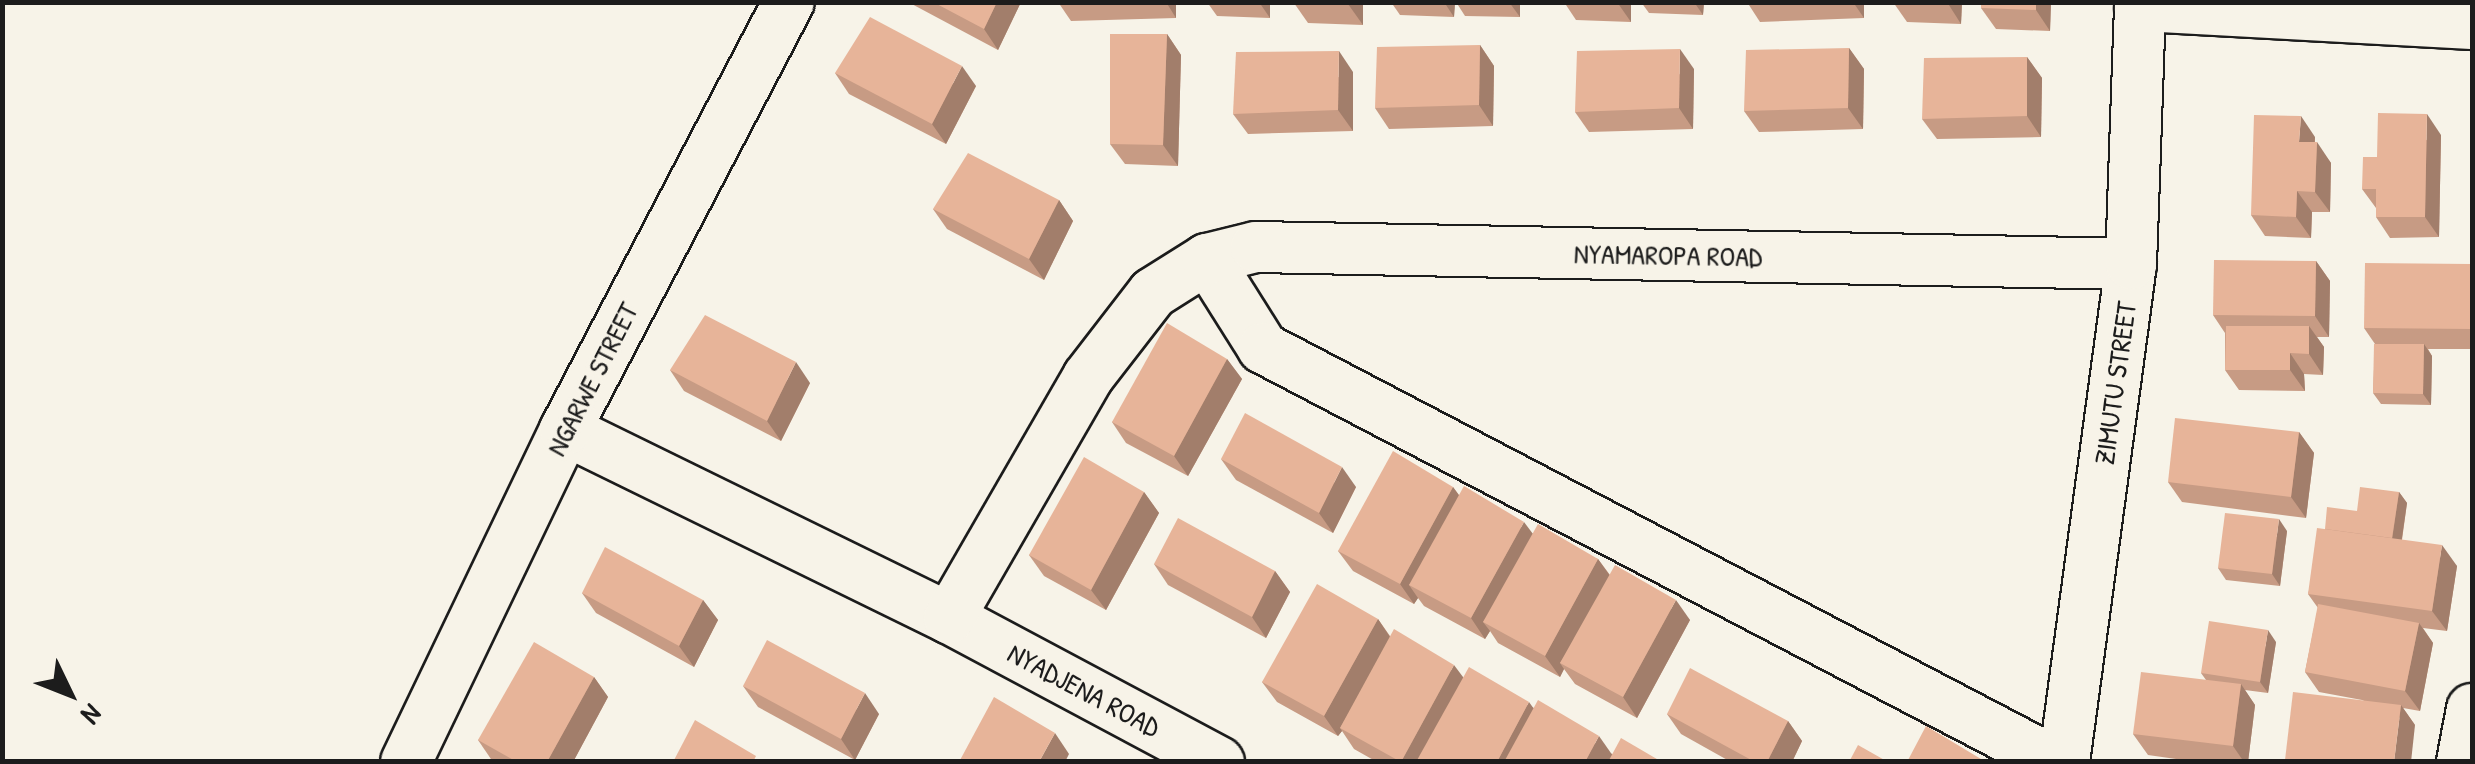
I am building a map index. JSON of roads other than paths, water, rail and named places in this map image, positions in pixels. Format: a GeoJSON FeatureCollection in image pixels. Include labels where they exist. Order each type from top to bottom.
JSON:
{"type":"FeatureCollection","features":[{"type":"Feature","properties":{"kind":"street","name":"NGARWE STREET"},"geometry":{"type":"LineString","coordinates":[[406,762],[565,430],[789,2]]}},
{"type":"Feature","properties":{"kind":"street"},"geometry":{"type":"LineString","coordinates":[[2140,4],[2472,24]]}},
{"type":"Feature","properties":{"kind":"street","name":"ZIMUTU STREET"},"geometry":{"type":"LineString","coordinates":[[2064,762],[2131,264],[2140,4]]}},
{"type":"Feature","properties":{"kind":"street","name":"NYAMAROPA ROAD"},"geometry":{"type":"LineString","coordinates":[[1207,258],[1256,248],[2131,264]]}},
{"type":"Feature","properties":{"kind":"street"},"geometry":{"type":"LineString","coordinates":[[949,618],[1088,377],[1153,293],[1207,258],[1264,348],[2055,762]]}},
{"type":"Feature","properties":{"kind":"street","name":"NYADJENA ROAD"},"geometry":{"type":"LineString","coordinates":[[565,430],[949,618],[1219,762]]}},
{"type":"Feature","properties":{"kind":"street"},"geometry":{"type":"LineString","coordinates":[[2462,762],[2472,709]]}}]}
